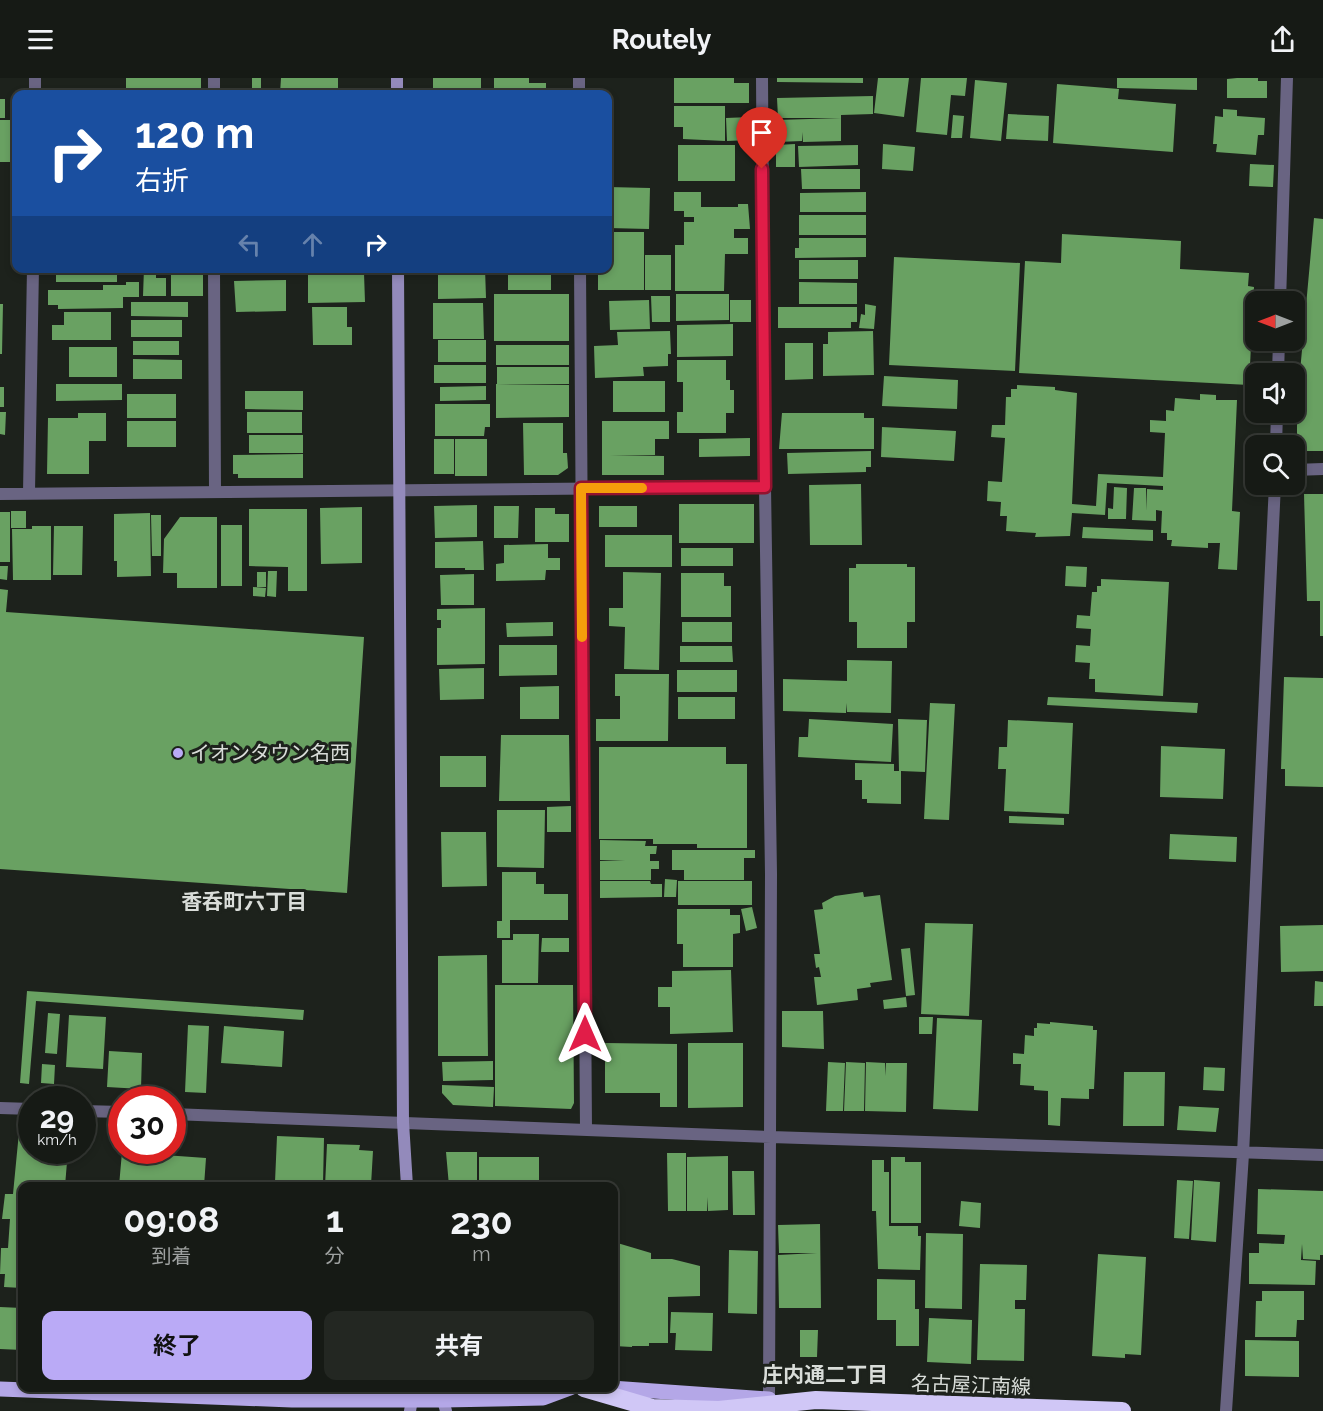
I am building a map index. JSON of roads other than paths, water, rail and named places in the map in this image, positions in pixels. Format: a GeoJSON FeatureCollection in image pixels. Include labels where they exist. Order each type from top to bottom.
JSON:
{"type":"FeatureCollection","features":[{"type":"Feature","properties":{"kind":"highway"},"geometry":{"type":"LineString","coordinates":[[597,1392],[651,1408],[719,1410],[816,1400],[1122,1411]]}},
{"type":"Feature","properties":{"kind":"main road","name":"名古屋江南線"},"geometry":{"type":"LineString","coordinates":[[618,1388],[769,1399],[1115,1411]]}},
{"type":"Feature","properties":{"kind":"main road"},"geometry":{"type":"LineString","coordinates":[[0,1389],[18,1390]]}},
{"type":"Feature","properties":{"kind":"main road"},"geometry":{"type":"LineString","coordinates":[[80,1392],[292,1400],[441,1400],[543,1398],[559,1392]]}},
{"type":"Feature","properties":{"kind":"street"},"geometry":{"type":"LineString","coordinates":[[762,78],[771,874],[769,1399]]}},
{"type":"Feature","properties":{"kind":"street"},"geometry":{"type":"LineString","coordinates":[[1280,291],[1287,78]]}},
{"type":"Feature","properties":{"kind":"street"},"geometry":{"type":"LineString","coordinates":[[29,492],[33,273]]}},
{"type":"Feature","properties":{"kind":"street"},"geometry":{"type":"LineString","coordinates":[[214,273],[215,492]]}},
{"type":"Feature","properties":{"kind":"street"},"geometry":{"type":"LineString","coordinates":[[398,273],[403,1122],[407,1182]]}},
{"type":"Feature","properties":{"kind":"street"},"geometry":{"type":"LineString","coordinates":[[580,273],[586,1129]]}},
{"type":"Feature","properties":{"kind":"street"},"geometry":{"type":"LineString","coordinates":[[1305,470],[1323,469]]}},
{"type":"Feature","properties":{"kind":"street"},"geometry":{"type":"LineString","coordinates":[[0,494],[765,487]]}},
{"type":"Feature","properties":{"kind":"street"},"geometry":{"type":"LineString","coordinates":[[1226,1411],[1243,1154],[1274,495]]}},
{"type":"Feature","properties":{"kind":"street"},"geometry":{"type":"LineString","coordinates":[[0,1108],[18,1109]]}},
{"type":"Feature","properties":{"kind":"street"},"geometry":{"type":"LineString","coordinates":[[186,1114],[1243,1154],[1323,1155]]}},
{"type":"Feature","properties":{"kind":"place","name":"イオンタウン名西"},"geometry":{"type":"Point","coordinates":[178,753]}},
{"type":"Feature","properties":{"kind":"district","name":"香呑町六丁目"},"geometry":{"type":"Point","coordinates":[244,901]}},
{"type":"Feature","properties":{"kind":"district","name":"庄内通二丁目"},"geometry":{"type":"Point","coordinates":[825,1374]}}]}
